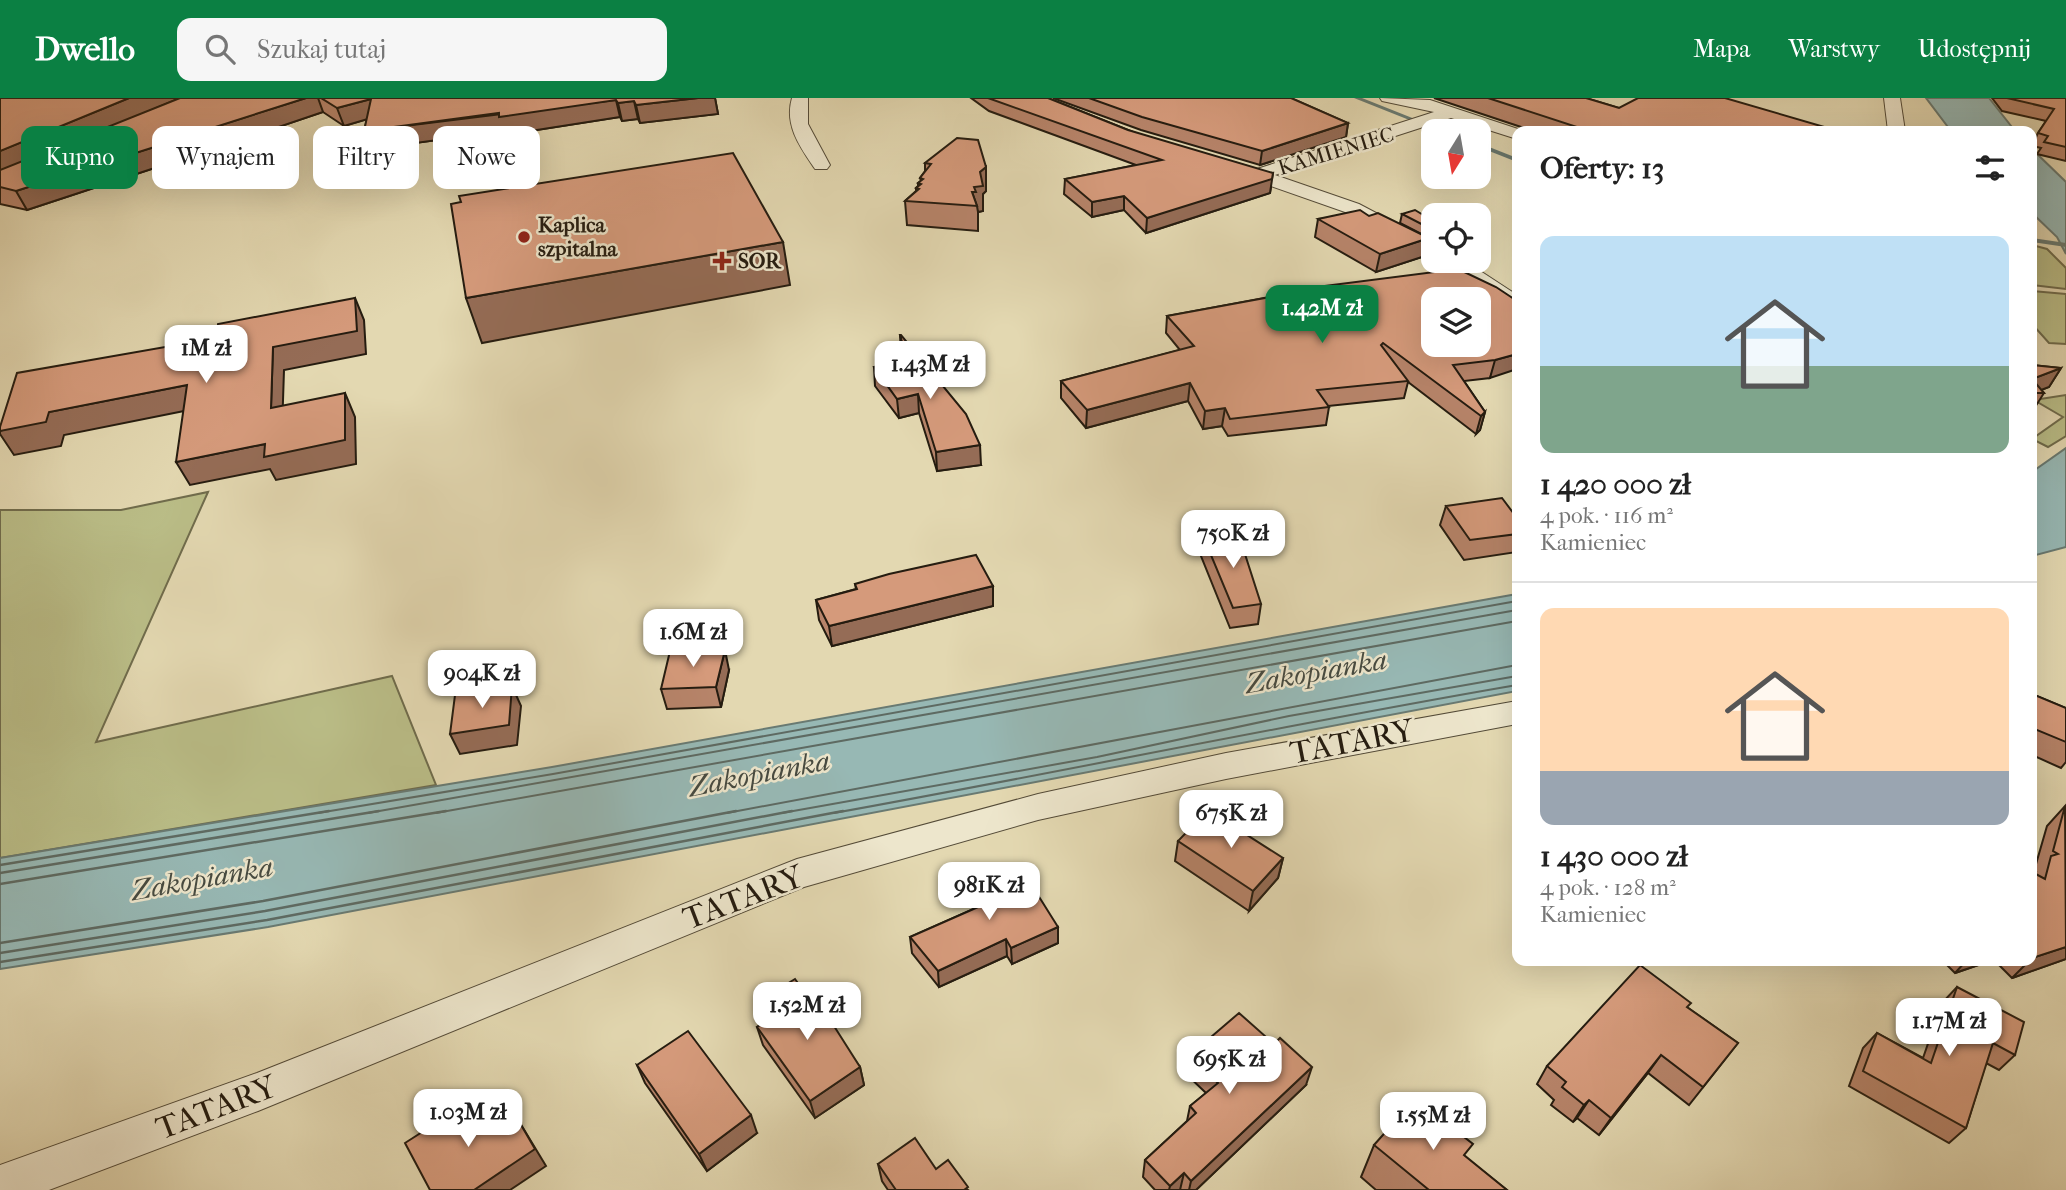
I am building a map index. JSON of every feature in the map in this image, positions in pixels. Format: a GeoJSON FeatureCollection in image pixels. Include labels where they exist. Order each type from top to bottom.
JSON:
{"type":"FeatureCollection","features":[{"type":"Feature","properties":{"kind":"street"},"geometry":{"type":"LineString","coordinates":[[800,98],[795,108],[805,138],[821,165]]}},
{"type":"Feature","properties":{"kind":"street"},"geometry":{"type":"LineString","coordinates":[[1388,98],[1512,133]]}},
{"type":"Feature","properties":{"kind":"street"},"geometry":{"type":"LineString","coordinates":[[1892,98],[1896,126]]}},
{"type":"Feature","properties":{"kind":"street","name":"KAMIENIEC"},"geometry":{"type":"LineString","coordinates":[[1260,174],[1443,115]]}},
{"type":"Feature","properties":{"kind":"street","name":"KAMIENIEC"},"geometry":{"type":"LineString","coordinates":[[1222,163],[1352,208],[1421,245]]}},
{"type":"Feature","properties":{"kind":"street"},"geometry":{"type":"LineString","coordinates":[[1469,273],[1512,301]]}},
{"type":"Feature","properties":{"kind":"street","name":"TATARY"},"geometry":{"type":"LineString","coordinates":[[0,1188],[258,1092],[797,874],[1038,807],[1226,766],[1512,713]]}},
{"type":"Feature","properties":{"kind":"green space"},"geometry":{"type":"Polygon","coordinates":[[[2037,246],[2047,249],[2066,268],[2066,289],[2037,286],[2037,246]]]}},
{"type":"Feature","properties":{"kind":"green space"},"geometry":{"type":"Polygon","coordinates":[[[2037,291],[2066,294],[2066,344],[2049,343],[2037,330],[2037,291]]]}},
{"type":"Feature","properties":{"kind":"green space"},"geometry":{"type":"Polygon","coordinates":[[[2066,395],[2066,436],[2048,447],[2037,442],[2037,435],[2063,417],[2037,400],[2066,395]]]}},
{"type":"Feature","properties":{"kind":"green space"},"geometry":{"type":"Polygon","coordinates":[[[208,492],[96,742],[392,676],[436,785],[0,858],[0,510],[121,510],[208,492]]]}},
{"type":"Feature","properties":{"kind":"water"},"geometry":{"type":"Polygon","coordinates":[[[1926,98],[1989,98],[2011,126],[1947,126],[1926,98]]]}},
{"type":"Feature","properties":{"kind":"water"},"geometry":{"type":"Polygon","coordinates":[[[2037,154],[2066,182],[2066,254],[2057,237],[2037,218],[2037,154]]]}},
{"type":"Feature","properties":{"kind":"water"},"geometry":{"type":"Polygon","coordinates":[[[2066,448],[2066,547],[2037,555],[2037,468],[2066,448]]]}},
{"type":"Feature","properties":{"kind":"water","name":"Zakopianka"},"geometry":{"type":"Polygon","coordinates":[[[1512,595],[1512,692],[268,927],[0,969],[0,858],[552,767],[1512,595]]]}},
{"type":"Feature","properties":{"kind":"building"},"geometry":{"type":"Polygon","coordinates":[[[0,98],[129,98],[61,126],[21,126],[21,142],[0,151],[0,98]]]}},
{"type":"Feature","properties":{"kind":"building"},"geometry":{"type":"Polygon","coordinates":[[[180,98],[306,98],[218,126],[152,126],[152,148],[138,152],[138,126],[110,126],[180,98]]]}},
{"type":"Feature","properties":{"kind":"building"},"geometry":{"type":"Polygon","coordinates":[[[321,98],[698,98],[636,105],[634,101],[618,103],[616,100],[499,117],[499,113],[402,126],[365,126],[371,99],[337,108],[321,98]]]}},
{"type":"Feature","properties":{"kind":"building"},"geometry":{"type":"Polygon","coordinates":[[[988,98],[1048,98],[1128,130],[1273,173],[1272,179],[1147,218],[1124,196],[1092,202],[1065,179],[1162,160],[988,98]]]}},
{"type":"Feature","properties":{"kind":"building"},"geometry":{"type":"Polygon","coordinates":[[[1089,98],[1291,98],[1348,123],[1262,151],[1142,117],[1089,98]]]}},
{"type":"Feature","properties":{"kind":"building"},"geometry":{"type":"Polygon","coordinates":[[[1488,98],[1586,98],[1619,108],[1638,98],[1725,98],[1821,126],[1574,126],[1488,98]]]}},
{"type":"Feature","properties":{"kind":"building"},"geometry":{"type":"Polygon","coordinates":[[[2007,98],[2066,98],[2066,147],[2044,142],[2048,136],[2038,133],[2054,109],[2007,98]]]}},
{"type":"Feature","properties":{"kind":"building"},"geometry":{"type":"Polygon","coordinates":[[[957,138],[978,140],[986,167],[980,172],[983,186],[974,187],[976,192],[972,192],[977,206],[905,201],[919,189],[916,188],[923,179],[920,178],[931,164],[925,163],[957,138]]]}},
{"type":"Feature","properties":{"kind":"building"},"geometry":{"type":"Polygon","coordinates":[[[733,153],[783,242],[466,298],[451,204],[461,202],[459,196],[504,189],[540,189],[540,183],[733,153]]]}},
{"type":"Feature","properties":{"kind":"building"},"geometry":{"type":"Polygon","coordinates":[[[21,162],[22,189],[16,191],[0,187],[0,170],[21,162]]]}},
{"type":"Feature","properties":{"kind":"building"},"geometry":{"type":"Polygon","coordinates":[[[1360,210],[1369,216],[1378,213],[1421,234],[1421,241],[1380,254],[1318,219],[1360,210]]]}},
{"type":"Feature","properties":{"kind":"building"},"geometry":{"type":"Polygon","coordinates":[[[1415,210],[1421,214],[1421,224],[1402,214],[1415,210]]]}},
{"type":"Feature","properties":{"kind":"building"},"geometry":{"type":"Polygon","coordinates":[[[1427,273],[1466,273],[1512,298],[1512,355],[1453,365],[1485,412],[1481,416],[1383,343],[1381,345],[1408,381],[1317,390],[1329,407],[1230,419],[1225,408],[1205,411],[1190,383],[1087,410],[1061,381],[1194,346],[1167,316],[1287,294],[1285,291],[1427,273]]]}},
{"type":"Feature","properties":{"kind":"building"},"geometry":{"type":"Polygon","coordinates":[[[355,298],[357,331],[273,347],[271,408],[345,393],[345,440],[264,457],[265,444],[176,462],[187,385],[49,412],[46,422],[0,431],[17,373],[217,338],[218,324],[355,298]]]}},
{"type":"Feature","properties":{"kind":"building"},"geometry":{"type":"Polygon","coordinates":[[[900,335],[966,414],[980,445],[936,452],[918,394],[897,399],[874,367],[907,359],[900,335]]]}},
{"type":"Feature","properties":{"kind":"building"},"geometry":{"type":"Polygon","coordinates":[[[2037,366],[2061,368],[2037,377],[2037,366]]]}},
{"type":"Feature","properties":{"kind":"building"},"geometry":{"type":"Polygon","coordinates":[[[1502,498],[1512,511],[1512,535],[1470,540],[1446,506],[1502,498]]]}},
{"type":"Feature","properties":{"kind":"building"},"geometry":{"type":"Polygon","coordinates":[[[1232,535],[1243,548],[1261,604],[1233,608],[1203,536],[1232,535]]]}},
{"type":"Feature","properties":{"kind":"building"},"geometry":{"type":"Polygon","coordinates":[[[976,555],[993,586],[829,626],[816,600],[857,589],[855,584],[889,574],[976,555]]]}},
{"type":"Feature","properties":{"kind":"building"},"geometry":{"type":"Polygon","coordinates":[[[725,650],[716,687],[661,689],[670,651],[725,650]]]}},
{"type":"Feature","properties":{"kind":"building"},"geometry":{"type":"Polygon","coordinates":[[[512,686],[509,725],[450,734],[455,695],[512,686]]]}},
{"type":"Feature","properties":{"kind":"building"},"geometry":{"type":"Polygon","coordinates":[[[2037,696],[2066,708],[2066,742],[2037,730],[2037,696]]]}},
{"type":"Feature","properties":{"kind":"building"},"geometry":{"type":"Polygon","coordinates":[[[2065,806],[2066,947],[2037,956],[2037,875],[2045,879],[2051,856],[2058,854],[2053,851],[2065,806]]]}},
{"type":"Feature","properties":{"kind":"building"},"geometry":{"type":"Polygon","coordinates":[[[1208,810],[1283,858],[1253,891],[1178,841],[1208,810]]]}},
{"type":"Feature","properties":{"kind":"building"},"geometry":{"type":"Polygon","coordinates":[[[1021,868],[1058,927],[1011,948],[1006,939],[938,971],[910,937],[985,904],[975,887],[1021,868]]]}},
{"type":"Feature","properties":{"kind":"building"},"geometry":{"type":"Polygon","coordinates":[[[1639,966],[1691,1003],[1687,1007],[1738,1043],[1703,1087],[1661,1055],[1611,1118],[1589,1100],[1584,1105],[1562,1087],[1566,1082],[1547,1066],[1639,966]]]}},
{"type":"Feature","properties":{"kind":"building"},"geometry":{"type":"Polygon","coordinates":[[[795,979],[834,1026],[860,1067],[810,1101],[757,1027],[780,1013],[769,995],[795,979]]]}},
{"type":"Feature","properties":{"kind":"building"},"geometry":{"type":"Polygon","coordinates":[[[1957,987],[2024,1022],[2015,1055],[1993,1043],[1966,1128],[1863,1071],[1877,1033],[1931,1063],[1957,987]]]}},
{"type":"Feature","properties":{"kind":"building"},"geometry":{"type":"Polygon","coordinates":[[[1239,1013],[1274,1044],[1280,1038],[1312,1067],[1191,1181],[1184,1173],[1170,1186],[1145,1160],[1196,1113],[1190,1106],[1218,1083],[1190,1055],[1239,1013]]]}},
{"type":"Feature","properties":{"kind":"building"},"geometry":{"type":"Polygon","coordinates":[[[688,1031],[751,1115],[699,1154],[637,1065],[688,1031]]]}},
{"type":"Feature","properties":{"kind":"building"},"geometry":{"type":"Polygon","coordinates":[[[1415,1099],[1473,1144],[1464,1155],[1507,1190],[1429,1190],[1374,1145],[1415,1099]]]}},
{"type":"Feature","properties":{"kind":"building"},"geometry":{"type":"Polygon","coordinates":[[[469,1102],[478,1118],[499,1105],[509,1124],[517,1118],[535,1149],[474,1190],[430,1190],[405,1143],[469,1102]]]}},
{"type":"Feature","properties":{"kind":"building"},"geometry":{"type":"Polygon","coordinates":[[[915,1138],[936,1169],[948,1160],[968,1187],[964,1190],[896,1190],[878,1164],[915,1138]]]}},
{"type":"Feature","properties":{"kind":"waterway"},"geometry":{"type":"LineString","coordinates":[[1357,98],[1421,123]]}},
{"type":"Feature","properties":{"kind":"waterway"},"geometry":{"type":"LineString","coordinates":[[1491,150],[1512,158]]}},
{"type":"Feature","properties":{"kind":"waterway"},"geometry":{"type":"LineString","coordinates":[[2037,241],[2066,245]]}},
{"type":"Feature","properties":{"kind":"place","name":"Kaplica szpitalna"},"geometry":{"type":"Point","coordinates":[524,237]}},
{"type":"Feature","properties":{"kind":"place","name":"SOR"},"geometry":{"type":"Point","coordinates":[722,261]}}]}
